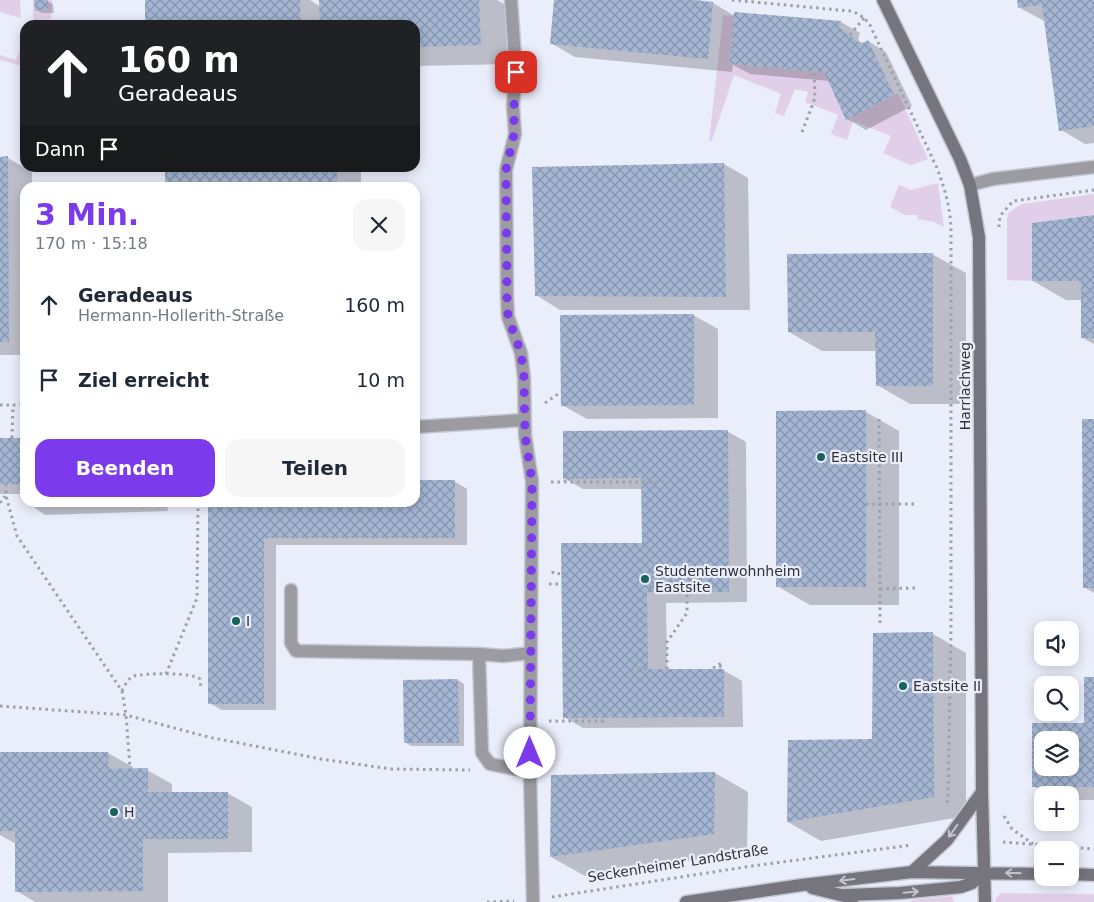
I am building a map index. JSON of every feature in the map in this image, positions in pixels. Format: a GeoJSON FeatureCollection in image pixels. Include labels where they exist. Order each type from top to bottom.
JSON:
{"type":"FeatureCollection","features":[{"type":"Feature","properties":{"kind":"street"},"geometry":{"type":"LineString","coordinates":[[511,0],[516,72],[514,134],[506,170],[507,298],[508,317],[521,353],[524,378],[525,435],[532,481],[530,772],[533,901]]}},
{"type":"Feature","properties":{"kind":"street","name":"Harrlachweg"},"geometry":{"type":"LineString","coordinates":[[883,0],[960,159],[970,185],[979,238],[982,792],[985,902]]}},
{"type":"Feature","properties":{"kind":"street"},"geometry":{"type":"LineString","coordinates":[[970,185],[993,179],[1094,167]]}},
{"type":"Feature","properties":{"kind":"street"},"geometry":{"type":"LineString","coordinates":[[420,427],[524,420]]}},
{"type":"Feature","properties":{"kind":"street"},"geometry":{"type":"LineString","coordinates":[[291,590],[291,643],[296,651],[503,656],[531,653]]}},
{"type":"Feature","properties":{"kind":"street"},"geometry":{"type":"LineString","coordinates":[[480,654],[482,753],[490,764],[530,772]]}},
{"type":"Feature","properties":{"kind":"street"},"geometry":{"type":"LineString","coordinates":[[912,872],[947,840],[982,792]]}},
{"type":"Feature","properties":{"kind":"street"},"geometry":{"type":"LineString","coordinates":[[686,902],[802,885],[912,872],[1034,874]]}},
{"type":"Feature","properties":{"kind":"street"},"geometry":{"type":"LineString","coordinates":[[845,895],[900,893],[961,887],[972,884],[984,872]]}},
{"type":"Feature","properties":{"kind":"street"},"geometry":{"type":"LineString","coordinates":[[1079,874],[1094,875]]}},
{"type":"Feature","properties":{"kind":"street"},"geometry":{"type":"LineString","coordinates":[[802,885],[845,895],[862,902]]}},
{"type":"Feature","properties":{"kind":"path"},"geometry":{"type":"LineString","coordinates":[[732,0],[850,10],[864,18],[869,23],[937,168],[951,216],[951,625],[948,800],[945,807]]}},
{"type":"Feature","properties":{"kind":"path"},"geometry":{"type":"LineString","coordinates":[[850,36],[864,18]]}},
{"type":"Feature","properties":{"kind":"path"},"geometry":{"type":"LineString","coordinates":[[802,132],[815,98],[814,71]]}},
{"type":"Feature","properties":{"kind":"path"},"geometry":{"type":"LineString","coordinates":[[998,230],[1000,216],[1013,201],[1094,190]]}},
{"type":"Feature","properties":{"kind":"path"},"geometry":{"type":"LineString","coordinates":[[541,406],[561,392]]}},
{"type":"Feature","properties":{"kind":"path"},"geometry":{"type":"LineString","coordinates":[[0,405],[20,406]]}},
{"type":"Feature","properties":{"kind":"path"},"geometry":{"type":"LineString","coordinates":[[12,438],[13,405]]}},
{"type":"Feature","properties":{"kind":"path"},"geometry":{"type":"LineString","coordinates":[[879,419],[880,624]]}},
{"type":"Feature","properties":{"kind":"path"},"geometry":{"type":"LineString","coordinates":[[532,481],[662,482]]}},
{"type":"Feature","properties":{"kind":"path"},"geometry":{"type":"LineString","coordinates":[[6,484],[6,496],[17,536],[122,691],[130,768]]}},
{"type":"Feature","properties":{"kind":"path"},"geometry":{"type":"LineString","coordinates":[[0,503],[6,496]]}},
{"type":"Feature","properties":{"kind":"path"},"geometry":{"type":"LineString","coordinates":[[866,504],[914,504]]}},
{"type":"Feature","properties":{"kind":"path"},"geometry":{"type":"LineString","coordinates":[[166,674],[197,598],[198,507]]}},
{"type":"Feature","properties":{"kind":"path"},"geometry":{"type":"LineString","coordinates":[[649,581],[684,581],[683,586],[649,586]]}},
{"type":"Feature","properties":{"kind":"path"},"geometry":{"type":"LineString","coordinates":[[880,588],[915,588]]}},
{"type":"Feature","properties":{"kind":"path"},"geometry":{"type":"LineString","coordinates":[[667,669],[667,642],[687,613],[687,592]]}},
{"type":"Feature","properties":{"kind":"path"},"geometry":{"type":"LineString","coordinates":[[713,668],[722,663],[719,669]]}},
{"type":"Feature","properties":{"kind":"path"},"geometry":{"type":"LineString","coordinates":[[631,669],[648,669]]}},
{"type":"Feature","properties":{"kind":"path"},"geometry":{"type":"LineString","coordinates":[[122,691],[128,680],[134,676],[166,674],[196,675],[200,679],[201,689]]}},
{"type":"Feature","properties":{"kind":"path"},"geometry":{"type":"LineString","coordinates":[[0,706],[126,715],[208,737],[321,760],[391,769],[475,770],[490,764]]}},
{"type":"Feature","properties":{"kind":"path"},"geometry":{"type":"LineString","coordinates":[[555,721],[603,720],[603,718]]}},
{"type":"Feature","properties":{"kind":"path"},"geometry":{"type":"LineString","coordinates":[[1003,808],[1004,817],[1012,829],[1033,844]]}},
{"type":"Feature","properties":{"kind":"path"},"geometry":{"type":"LineString","coordinates":[[910,845],[918,840]]}},
{"type":"Feature","properties":{"kind":"path"},"geometry":{"type":"LineString","coordinates":[[983,841],[1094,849]]}},
{"type":"Feature","properties":{"kind":"path","name":"Seckenheimer Landstraße"},"geometry":{"type":"LineString","coordinates":[[487,902],[533,901],[752,866],[873,850]]}},
{"type":"Feature","properties":{"kind":"shaded area"},"geometry":{"type":"Polygon","coordinates":[[[0,0],[20,0],[21,18],[0,12],[0,0]]]}},
{"type":"Feature","properties":{"kind":"shaded area"},"geometry":{"type":"Polygon","coordinates":[[[33,0],[35,11],[48,10],[48,0],[52,0],[51,19],[33,20],[33,0]]]}},
{"type":"Feature","properties":{"kind":"shaded area"},"geometry":{"type":"Polygon","coordinates":[[[723,15],[734,16],[730,64],[824,72],[846,119],[898,93],[928,159],[911,165],[883,153],[891,136],[853,121],[847,140],[831,134],[838,115],[805,102],[808,92],[795,89],[784,116],[775,113],[781,94],[734,75],[712,140],[709,142],[723,15]]]}},
{"type":"Feature","properties":{"kind":"shaded area"},"geometry":{"type":"Polygon","coordinates":[[[20,49],[20,66],[0,60],[0,55],[16,60],[20,49]]]}},
{"type":"Feature","properties":{"kind":"shaded area"},"geometry":{"type":"Polygon","coordinates":[[[938,183],[944,227],[934,222],[917,219],[918,215],[905,215],[890,207],[899,185],[911,190],[938,183]]]}},
{"type":"Feature","properties":{"kind":"shaded area"},"geometry":{"type":"Polygon","coordinates":[[[1094,194],[1094,215],[1032,223],[1032,281],[1007,280],[1007,219],[1009,212],[1022,204],[1094,194]]]}},
{"type":"Feature","properties":{"kind":"shaded area"},"geometry":{"type":"Polygon","coordinates":[[[1001,893],[1094,894],[1094,902],[995,902],[1001,893]]]}},
{"type":"Feature","properties":{"kind":"shaded area"},"geometry":{"type":"Polygon","coordinates":[[[952,896],[954,902],[911,902],[912,900],[952,896]]]}},
{"type":"Feature","properties":{"kind":"building"},"geometry":{"type":"Polygon","coordinates":[[[34,0],[48,0],[48,10],[35,11],[34,0]]]}},
{"type":"Feature","properties":{"kind":"building"},"geometry":{"type":"Polygon","coordinates":[[[145,0],[300,0],[301,20],[145,20],[145,0]]]}},
{"type":"Feature","properties":{"kind":"building"},"geometry":{"type":"Polygon","coordinates":[[[319,0],[479,0],[481,45],[420,47],[420,20],[320,20],[319,0]]]}},
{"type":"Feature","properties":{"kind":"building"},"geometry":{"type":"Polygon","coordinates":[[[554,0],[695,0],[713,2],[708,59],[550,44],[554,0]]]}},
{"type":"Feature","properties":{"kind":"building"},"geometry":{"type":"Polygon","coordinates":[[[1017,0],[1094,0],[1094,126],[1059,131],[1042,5],[1018,8],[1017,0]]]}},
{"type":"Feature","properties":{"kind":"building"},"geometry":{"type":"Polygon","coordinates":[[[734,12],[841,21],[840,28],[861,44],[868,40],[894,95],[846,120],[824,72],[730,64],[734,12]]]}},
{"type":"Feature","properties":{"kind":"building"},"geometry":{"type":"Polygon","coordinates":[[[8,156],[9,342],[0,342],[0,157],[8,156]]]}},
{"type":"Feature","properties":{"kind":"building"},"geometry":{"type":"Polygon","coordinates":[[[724,163],[726,297],[535,296],[532,167],[724,163]]]}},
{"type":"Feature","properties":{"kind":"building"},"geometry":{"type":"Polygon","coordinates":[[[165,172],[337,172],[337,182],[165,182],[165,172]]]}},
{"type":"Feature","properties":{"kind":"building"},"geometry":{"type":"Polygon","coordinates":[[[1094,215],[1094,338],[1081,338],[1081,281],[1032,281],[1032,223],[1094,215]]]}},
{"type":"Feature","properties":{"kind":"building"},"geometry":{"type":"Polygon","coordinates":[[[933,253],[933,386],[876,386],[875,332],[788,332],[787,254],[933,253]]]}},
{"type":"Feature","properties":{"kind":"building"},"geometry":{"type":"Polygon","coordinates":[[[694,314],[694,405],[561,406],[560,315],[694,314]]]}},
{"type":"Feature","properties":{"kind":"building","name":"Eastsite III"},"geometry":{"type":"Polygon","coordinates":[[[866,410],[866,587],[776,587],[776,411],[866,410]]]}},
{"type":"Feature","properties":{"kind":"building"},"geometry":{"type":"Polygon","coordinates":[[[1082,419],[1094,419],[1094,588],[1083,588],[1082,419]]]}},
{"type":"Feature","properties":{"kind":"building","name":"Studentenwohnheim Eastsite"},"geometry":{"type":"Polygon","coordinates":[[[728,430],[729,592],[647,592],[648,669],[724,669],[724,717],[563,718],[561,543],[642,543],[641,478],[563,479],[563,431],[728,430]]]}},
{"type":"Feature","properties":{"kind":"building"},"geometry":{"type":"Polygon","coordinates":[[[0,438],[20,438],[20,484],[0,484],[0,438]]]}},
{"type":"Feature","properties":{"kind":"building","name":"I"},"geometry":{"type":"Polygon","coordinates":[[[420,480],[455,480],[455,538],[264,538],[264,704],[208,704],[208,507],[420,507],[420,480]]]}},
{"type":"Feature","properties":{"kind":"building","name":"Eastsite II"},"geometry":{"type":"Polygon","coordinates":[[[933,632],[934,797],[787,822],[788,740],[872,739],[873,633],[933,632]]]}},
{"type":"Feature","properties":{"kind":"building"},"geometry":{"type":"Polygon","coordinates":[[[1084,677],[1094,677],[1094,787],[1032,787],[1032,723],[1084,723],[1084,677]]]}},
{"type":"Feature","properties":{"kind":"building"},"geometry":{"type":"Polygon","coordinates":[[[458,679],[459,743],[404,743],[403,680],[458,679]]]}},
{"type":"Feature","properties":{"kind":"building","name":"H"},"geometry":{"type":"Polygon","coordinates":[[[0,752],[108,752],[109,769],[148,768],[148,792],[228,792],[228,839],[143,839],[143,891],[15,892],[15,831],[0,831],[0,752]]]}},
{"type":"Feature","properties":{"kind":"building"},"geometry":{"type":"Polygon","coordinates":[[[715,772],[714,834],[550,857],[551,775],[715,772]]]}},
{"type":"Feature","properties":{"kind":"place","name":"Eastsite III"},"geometry":{"type":"Point","coordinates":[821,457]}},
{"type":"Feature","properties":{"kind":"place","name":"Studentenwohnheim Eastsite"},"geometry":{"type":"Point","coordinates":[645,579]}},
{"type":"Feature","properties":{"kind":"place","name":"I"},"geometry":{"type":"Point","coordinates":[236,621]}},
{"type":"Feature","properties":{"kind":"place","name":"Eastsite II"},"geometry":{"type":"Point","coordinates":[903,686]}},
{"type":"Feature","properties":{"kind":"place","name":"H"},"geometry":{"type":"Point","coordinates":[114,812]}},
{"type":"Feature","properties":{"kind":"route"},"geometry":{"type":"LineString","coordinates":[[516,72],[514,134],[506,170],[507,298],[508,317],[521,353],[524,378],[525,435],[532,481],[530,753]]}}]}
